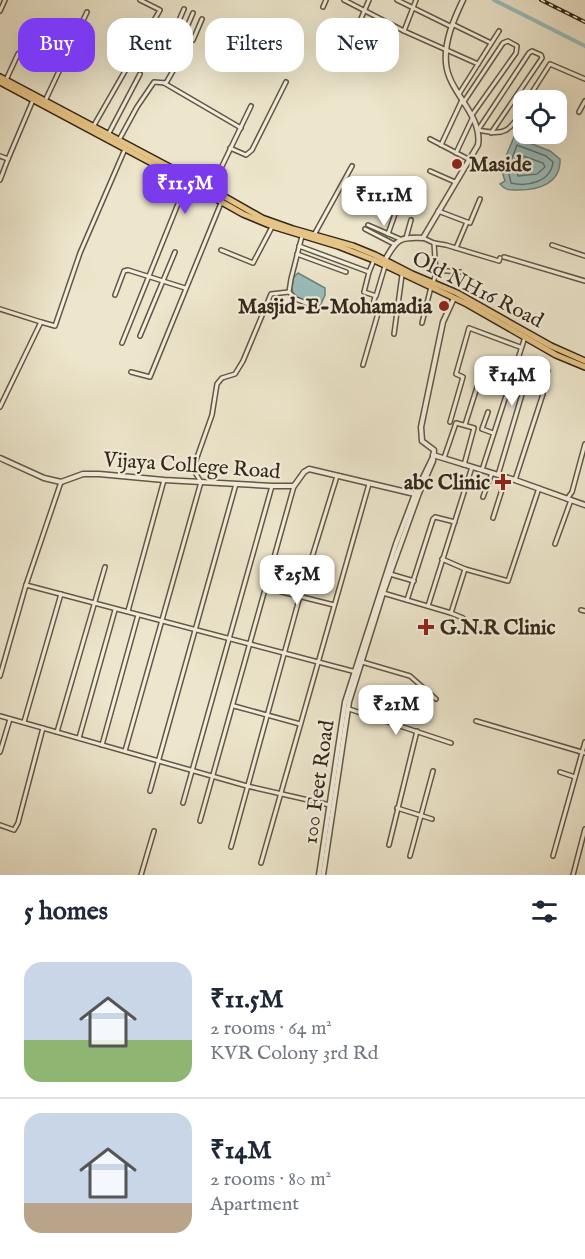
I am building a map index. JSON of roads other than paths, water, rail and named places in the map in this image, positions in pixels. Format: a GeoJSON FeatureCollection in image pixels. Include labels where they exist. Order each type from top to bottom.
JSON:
{"type":"FeatureCollection","features":[{"type":"Feature","properties":{"kind":"main road","name":"Old NH16 Road"},"geometry":{"type":"LineString","coordinates":[[2,80],[33,100],[221,202],[272,226],[385,263],[402,275],[432,285],[555,355],[585,367]]}},
{"type":"Feature","properties":{"kind":"main road","name":"Old NH16 Road"},"geometry":{"type":"LineString","coordinates":[[2,80],[93,126],[262,218],[353,246],[490,311],[551,346],[585,361]]}},
{"type":"Feature","properties":{"kind":"street"},"geometry":{"type":"LineString","coordinates":[[0,11],[5,0]]}},
{"type":"Feature","properties":{"kind":"street"},"geometry":{"type":"LineString","coordinates":[[140,0],[160,10],[156,18]]}},
{"type":"Feature","properties":{"kind":"street"},"geometry":{"type":"LineString","coordinates":[[323,7],[326,0]]}},
{"type":"Feature","properties":{"kind":"street"},"geometry":{"type":"LineString","coordinates":[[344,0],[404,31],[478,64]]}},
{"type":"Feature","properties":{"kind":"street"},"geometry":{"type":"LineString","coordinates":[[362,18],[369,0]]}},
{"type":"Feature","properties":{"kind":"street"},"geometry":{"type":"LineString","coordinates":[[397,0],[491,43]]}},
{"type":"Feature","properties":{"kind":"street"},"geometry":{"type":"LineString","coordinates":[[404,31],[416,0]]}},
{"type":"Feature","properties":{"kind":"street"},"geometry":{"type":"LineString","coordinates":[[423,238],[478,145],[478,130],[447,71],[447,50],[452,25],[462,1]]}},
{"type":"Feature","properties":{"kind":"street"},"geometry":{"type":"LineString","coordinates":[[180,18],[184,9]]}},
{"type":"Feature","properties":{"kind":"street"},"geometry":{"type":"LineString","coordinates":[[84,18],[87,12]]}},
{"type":"Feature","properties":{"kind":"street"},"geometry":{"type":"LineString","coordinates":[[191,18],[193,13]]}},
{"type":"Feature","properties":{"kind":"street"},"geometry":{"type":"LineString","coordinates":[[193,40],[202,19]]}},
{"type":"Feature","properties":{"kind":"street"},"geometry":{"type":"LineString","coordinates":[[459,94],[499,31]]}},
{"type":"Feature","properties":{"kind":"street"},"geometry":{"type":"LineString","coordinates":[[441,145],[462,101],[503,43],[508,41],[517,46],[516,53],[471,118],[456,153]]}},
{"type":"Feature","properties":{"kind":"street"},"geometry":{"type":"LineString","coordinates":[[478,130],[529,53],[532,51],[541,55],[541,60],[491,133]]}},
{"type":"Feature","properties":{"kind":"street"},"geometry":{"type":"LineString","coordinates":[[2,80],[18,54]]}},
{"type":"Feature","properties":{"kind":"street"},"geometry":{"type":"LineString","coordinates":[[533,90],[550,64],[585,79]]}},
{"type":"Feature","properties":{"kind":"street"},"geometry":{"type":"LineString","coordinates":[[45,101],[59,72]]}},
{"type":"Feature","properties":{"kind":"street"},"geometry":{"type":"LineString","coordinates":[[93,126],[125,72]]}},
{"type":"Feature","properties":{"kind":"street"},"geometry":{"type":"LineString","coordinates":[[164,83],[171,72]]}},
{"type":"Feature","properties":{"kind":"street"},"geometry":{"type":"LineString","coordinates":[[108,135],[140,74]]}},
{"type":"Feature","properties":{"kind":"street"},"geometry":{"type":"LineString","coordinates":[[118,141],[137,107],[154,82],[158,81],[241,128]]}},
{"type":"Feature","properties":{"kind":"street"},"geometry":{"type":"LineString","coordinates":[[230,148],[246,155],[252,150],[286,82]]}},
{"type":"Feature","properties":{"kind":"street"},"geometry":{"type":"LineString","coordinates":[[0,180],[33,100]]}},
{"type":"Feature","properties":{"kind":"street"},"geometry":{"type":"LineString","coordinates":[[579,112],[585,101]]}},
{"type":"Feature","properties":{"kind":"street"},"geometry":{"type":"LineString","coordinates":[[211,189],[251,106]]}},
{"type":"Feature","properties":{"kind":"street"},"geometry":{"type":"LineString","coordinates":[[478,130],[498,134],[508,129],[513,122]]}},
{"type":"Feature","properties":{"kind":"street"},"geometry":{"type":"LineString","coordinates":[[430,139],[470,160]]}},
{"type":"Feature","properties":{"kind":"street"},"geometry":{"type":"LineString","coordinates":[[55,326],[80,253],[125,149]]}},
{"type":"Feature","properties":{"kind":"street"},"geometry":{"type":"LineString","coordinates":[[0,156],[8,159]]}},
{"type":"Feature","properties":{"kind":"street"},"geometry":{"type":"LineString","coordinates":[[314,235],[352,166]]}},
{"type":"Feature","properties":{"kind":"street"},"geometry":{"type":"LineString","coordinates":[[430,171],[455,182]]}},
{"type":"Feature","properties":{"kind":"street"},"geometry":{"type":"LineString","coordinates":[[122,344],[187,182]]}},
{"type":"Feature","properties":{"kind":"street"},"geometry":{"type":"LineString","coordinates":[[388,234],[401,197],[407,194],[415,199]]}},
{"type":"Feature","properties":{"kind":"street"},"geometry":{"type":"LineString","coordinates":[[438,211],[470,223],[480,199]]}},
{"type":"Feature","properties":{"kind":"street"},"geometry":{"type":"LineString","coordinates":[[131,372],[150,377],[221,202]]}},
{"type":"Feature","properties":{"kind":"street"},"geometry":{"type":"LineString","coordinates":[[406,238],[411,220]]}},
{"type":"Feature","properties":{"kind":"street"},"geometry":{"type":"LineString","coordinates":[[456,249],[467,222]]}},
{"type":"Feature","properties":{"kind":"street"},"geometry":{"type":"LineString","coordinates":[[368,225],[400,239]]}},
{"type":"Feature","properties":{"kind":"street"},"geometry":{"type":"LineString","coordinates":[[221,250],[252,264],[272,226]]}},
{"type":"Feature","properties":{"kind":"street"},"geometry":{"type":"LineString","coordinates":[[364,230],[394,244]]}},
{"type":"Feature","properties":{"kind":"street"},"geometry":{"type":"LineString","coordinates":[[290,292],[302,236]]}},
{"type":"Feature","properties":{"kind":"street"},"geometry":{"type":"LineString","coordinates":[[363,365],[379,310],[372,307],[385,263],[394,244],[400,239],[423,238],[499,261],[502,257],[585,281]]}},
{"type":"Feature","properties":{"kind":"street"},"geometry":{"type":"LineString","coordinates":[[422,322],[435,270],[434,243]]}},
{"type":"Feature","properties":{"kind":"street"},"geometry":{"type":"LineString","coordinates":[[552,245],[585,256]]}},
{"type":"Feature","properties":{"kind":"street"},"geometry":{"type":"LineString","coordinates":[[299,246],[369,272]]}},
{"type":"Feature","properties":{"kind":"street"},"geometry":{"type":"LineString","coordinates":[[140,336],[175,252]]}},
{"type":"Feature","properties":{"kind":"street"},"geometry":{"type":"LineString","coordinates":[[297,254],[346,272]]}},
{"type":"Feature","properties":{"kind":"street"},"geometry":{"type":"LineString","coordinates":[[374,260],[364,292],[376,296]]}},
{"type":"Feature","properties":{"kind":"street"},"geometry":{"type":"LineString","coordinates":[[115,295],[126,270],[185,288]]}},
{"type":"Feature","properties":{"kind":"street"},"geometry":{"type":"LineString","coordinates":[[435,270],[460,272]]}},
{"type":"Feature","properties":{"kind":"street"},"geometry":{"type":"LineString","coordinates":[[393,334],[402,275]]}},
{"type":"Feature","properties":{"kind":"street"},"geometry":{"type":"LineString","coordinates":[[290,292],[296,299],[316,307]]}},
{"type":"Feature","properties":{"kind":"street"},"geometry":{"type":"LineString","coordinates":[[125,751],[201,482],[196,474],[195,463],[212,415],[217,384],[222,378],[235,374],[243,361],[271,294],[290,292]]}},
{"type":"Feature","properties":{"kind":"street"},"geometry":{"type":"LineString","coordinates":[[454,298],[443,322],[421,427],[422,441],[432,448],[433,456],[506,477],[585,505]]}},
{"type":"Feature","properties":{"kind":"street"},"geometry":{"type":"LineString","coordinates":[[0,309],[55,326],[59,330]]}},
{"type":"Feature","properties":{"kind":"street"},"geometry":{"type":"LineString","coordinates":[[0,407],[41,322]]}},
{"type":"Feature","properties":{"kind":"street"},"geometry":{"type":"LineString","coordinates":[[450,422],[463,377],[456,374],[469,328],[520,347]]}},
{"type":"Feature","properties":{"kind":"street"},"geometry":{"type":"LineString","coordinates":[[482,470],[525,337]]}},
{"type":"Feature","properties":{"kind":"street"},"geometry":{"type":"LineString","coordinates":[[516,361],[548,371]]}},
{"type":"Feature","properties":{"kind":"street"},"geometry":{"type":"LineString","coordinates":[[512,375],[541,389],[543,394],[515,480]]}},
{"type":"Feature","properties":{"kind":"street"},"geometry":{"type":"LineString","coordinates":[[465,425],[479,381]]}},
{"type":"Feature","properties":{"kind":"street"},"geometry":{"type":"LineString","coordinates":[[498,475],[526,381]]}},
{"type":"Feature","properties":{"kind":"street"},"geometry":{"type":"LineString","coordinates":[[488,412],[482,429],[493,433]]}},
{"type":"Feature","properties":{"kind":"street"},"geometry":{"type":"LineString","coordinates":[[444,459],[456,423],[465,425],[474,428],[464,465]]}},
{"type":"Feature","properties":{"kind":"street"},"geometry":{"type":"LineString","coordinates":[[555,544],[571,500],[585,444]]}},
{"type":"Feature","properties":{"kind":"street","name":"100 Feet Road"},"geometry":{"type":"LineString","coordinates":[[321,875],[345,702],[380,590],[415,494],[433,456]]}},
{"type":"Feature","properties":{"kind":"street","name":"100 Feet Road"},"geometry":{"type":"LineString","coordinates":[[321,875],[356,672],[362,662],[383,593],[433,456]]}},
{"type":"Feature","properties":{"kind":"street"},"geometry":{"type":"LineString","coordinates":[[0,458],[44,478],[61,482],[26,585],[0,676]]}},
{"type":"Feature","properties":{"kind":"street"},"geometry":{"type":"LineString","coordinates":[[428,606],[472,467]]}},
{"type":"Feature","properties":{"kind":"street","name":"Vijaya College Road"},"geometry":{"type":"LineString","coordinates":[[61,482],[83,474],[294,486],[309,469],[415,494]]}},
{"type":"Feature","properties":{"kind":"street"},"geometry":{"type":"LineString","coordinates":[[483,497],[492,473]]}},
{"type":"Feature","properties":{"kind":"street"},"geometry":{"type":"LineString","coordinates":[[231,847],[300,596],[337,476]]}},
{"type":"Feature","properties":{"kind":"street"},"geometry":{"type":"LineString","coordinates":[[493,518],[506,477]]}},
{"type":"Feature","properties":{"kind":"street"},"geometry":{"type":"LineString","coordinates":[[128,611],[164,480]]}},
{"type":"Feature","properties":{"kind":"street"},"geometry":{"type":"LineString","coordinates":[[150,791],[236,484]]}},
{"type":"Feature","properties":{"kind":"street"},"geometry":{"type":"LineString","coordinates":[[261,862],[369,484]]}},
{"type":"Feature","properties":{"kind":"street"},"geometry":{"type":"LineString","coordinates":[[183,803],[272,486]]}},
{"type":"Feature","properties":{"kind":"street"},"geometry":{"type":"LineString","coordinates":[[200,821],[294,486]]}},
{"type":"Feature","properties":{"kind":"street"},"geometry":{"type":"LineString","coordinates":[[442,559],[465,569],[508,581],[539,488]]}},
{"type":"Feature","properties":{"kind":"street"},"geometry":{"type":"LineString","coordinates":[[571,500],[572,492]]}},
{"type":"Feature","properties":{"kind":"street"},"geometry":{"type":"LineString","coordinates":[[407,600],[433,519],[440,517],[454,522]]}},
{"type":"Feature","properties":{"kind":"street"},"geometry":{"type":"LineString","coordinates":[[57,732],[105,567]]}},
{"type":"Feature","properties":{"kind":"street"},"geometry":{"type":"LineString","coordinates":[[451,613],[465,569]]}},
{"type":"Feature","properties":{"kind":"street"},"geometry":{"type":"LineString","coordinates":[[390,574],[414,581]]}},
{"type":"Feature","properties":{"kind":"street"},"geometry":{"type":"LineString","coordinates":[[26,585],[356,672]]}},
{"type":"Feature","properties":{"kind":"street"},"geometry":{"type":"LineString","coordinates":[[266,588],[333,605]]}},
{"type":"Feature","properties":{"kind":"street"},"geometry":{"type":"LineString","coordinates":[[383,593],[463,618]]}},
{"type":"Feature","properties":{"kind":"street"},"geometry":{"type":"LineString","coordinates":[[24,722],[61,594]]}},
{"type":"Feature","properties":{"kind":"street"},"geometry":{"type":"LineString","coordinates":[[80,738],[116,609]]}},
{"type":"Feature","properties":{"kind":"street"},"geometry":{"type":"LineString","coordinates":[[102,745],[138,615]]}},
{"type":"Feature","properties":{"kind":"street"},"geometry":{"type":"LineString","coordinates":[[0,654],[6,656]]}},
{"type":"Feature","properties":{"kind":"street"},"geometry":{"type":"LineString","coordinates":[[362,662],[410,676],[436,699]]}},
{"type":"Feature","properties":{"kind":"street"},"geometry":{"type":"LineString","coordinates":[[234,706],[300,724]]}},
{"type":"Feature","properties":{"kind":"street"},"geometry":{"type":"LineString","coordinates":[[349,709],[451,743]]}},
{"type":"Feature","properties":{"kind":"street"},"geometry":{"type":"LineString","coordinates":[[0,716],[247,786],[330,805]]}},
{"type":"Feature","properties":{"kind":"street"},"geometry":{"type":"LineString","coordinates":[[0,752],[10,718]]}},
{"type":"Feature","properties":{"kind":"street"},"geometry":{"type":"LineString","coordinates":[[476,722],[584,752]]}},
{"type":"Feature","properties":{"kind":"street"},"geometry":{"type":"LineString","coordinates":[[0,825],[14,830],[18,823],[43,728]]}},
{"type":"Feature","properties":{"kind":"street"},"geometry":{"type":"LineString","coordinates":[[388,845],[417,731]]}},
{"type":"Feature","properties":{"kind":"street"},"geometry":{"type":"LineString","coordinates":[[553,856],[585,742]]}},
{"type":"Feature","properties":{"kind":"street"},"geometry":{"type":"LineString","coordinates":[[410,856],[433,771]]}},
{"type":"Feature","properties":{"kind":"street"},"geometry":{"type":"LineString","coordinates":[[560,772],[575,777]]}},
{"type":"Feature","properties":{"kind":"street"},"geometry":{"type":"LineString","coordinates":[[397,808],[432,819]]}},
{"type":"Feature","properties":{"kind":"street"},"geometry":{"type":"LineString","coordinates":[[573,875],[585,829]]}},
{"type":"Feature","properties":{"kind":"street"},"geometry":{"type":"LineString","coordinates":[[141,875],[154,831]]}},
{"type":"Feature","properties":{"kind":"water"},"geometry":{"type":"Polygon","coordinates":[[[513,139],[513,144],[532,144],[550,151],[560,159],[557,174],[552,180],[533,189],[508,190],[504,188],[500,184],[505,181],[501,168],[513,139]]]}},
{"type":"Feature","properties":{"kind":"water"},"geometry":{"type":"Polygon","coordinates":[[[298,273],[325,288],[325,295],[320,306],[294,297],[293,278],[298,273]]]}},
{"type":"Feature","properties":{"kind":"waterway"},"geometry":{"type":"LineString","coordinates":[[494,0],[585,46]]}},
{"type":"Feature","properties":{"kind":"railway"},"geometry":{"type":"LineString","coordinates":[[541,0],[585,22]]}},
{"type":"Feature","properties":{"kind":"place","name":"Maside"},"geometry":{"type":"Point","coordinates":[457,164]}},
{"type":"Feature","properties":{"kind":"place","name":"Masjid-E-Mohamadia"},"geometry":{"type":"Point","coordinates":[444,306]}},
{"type":"Feature","properties":{"kind":"place","name":"abc Clinic"},"geometry":{"type":"Point","coordinates":[503,482]}},
{"type":"Feature","properties":{"kind":"place","name":"G.N.R Clinic"},"geometry":{"type":"Point","coordinates":[426,627]}}]}
